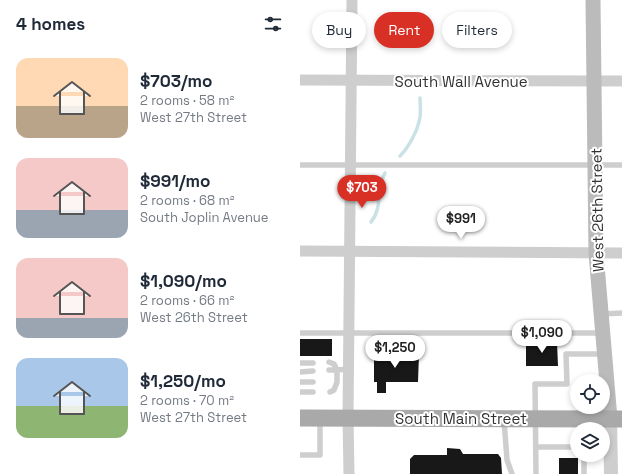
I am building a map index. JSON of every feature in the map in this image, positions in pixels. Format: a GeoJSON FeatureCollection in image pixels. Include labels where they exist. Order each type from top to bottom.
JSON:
{"type":"FeatureCollection","features":[{"type":"Feature","properties":{"kind":"main road","name":"West 26th Street"},"geometry":{"type":"LineString","coordinates":[[593,0],[596,253],[605,354],[616,419]]}},
{"type":"Feature","properties":{"kind":"main road","name":"South Main Street"},"geometry":{"type":"LineString","coordinates":[[300,418],[616,419]]}},
{"type":"Feature","properties":{"kind":"street"},"geometry":{"type":"LineString","coordinates":[[349,474],[348,418],[352,0]]}},
{"type":"Feature","properties":{"kind":"street","name":"South Wall Avenue"},"geometry":{"type":"LineString","coordinates":[[300,80],[622,81]]}},
{"type":"Feature","properties":{"kind":"street"},"geometry":{"type":"LineString","coordinates":[[300,251],[622,253]]}},
{"type":"Feature","properties":{"kind":"street"},"geometry":{"type":"LineString","coordinates":[[612,474],[616,419]]}},
{"type":"Feature","properties":{"kind":"lane"},"geometry":{"type":"LineString","coordinates":[[300,165],[622,165]]}},
{"type":"Feature","properties":{"kind":"lane"},"geometry":{"type":"LineString","coordinates":[[601,314],[622,313]]}},
{"type":"Feature","properties":{"kind":"lane"},"geometry":{"type":"LineString","coordinates":[[300,333],[603,332]]}},
{"type":"Feature","properties":{"kind":"lane"},"geometry":{"type":"LineString","coordinates":[[536,474],[535,384],[567,384],[566,354],[605,354]]}},
{"type":"Feature","properties":{"kind":"lane"},"geometry":{"type":"LineString","coordinates":[[329,362],[334,364],[337,370],[337,382],[334,390],[330,392]]}},
{"type":"Feature","properties":{"kind":"lane"},"geometry":{"type":"LineString","coordinates":[[300,363],[313,363]]}},
{"type":"Feature","properties":{"kind":"lane"},"geometry":{"type":"LineString","coordinates":[[329,370],[349,369]]}},
{"type":"Feature","properties":{"kind":"lane"},"geometry":{"type":"LineString","coordinates":[[300,372],[313,371]]}},
{"type":"Feature","properties":{"kind":"lane"},"geometry":{"type":"LineString","coordinates":[[300,382],[313,382]]}},
{"type":"Feature","properties":{"kind":"lane"},"geometry":{"type":"LineString","coordinates":[[329,382],[337,382]]}},
{"type":"Feature","properties":{"kind":"lane"},"geometry":{"type":"LineString","coordinates":[[300,392],[313,392]]}},
{"type":"Feature","properties":{"kind":"lane"},"geometry":{"type":"LineString","coordinates":[[300,455],[320,455],[320,418]]}},
{"type":"Feature","properties":{"kind":"lane"},"geometry":{"type":"LineString","coordinates":[[503,418],[507,460],[512,474]]}},
{"type":"Feature","properties":{"kind":"lane"},"geometry":{"type":"LineString","coordinates":[[536,447],[570,447]]}},
{"type":"Feature","properties":{"kind":"lane"},"geometry":{"type":"LineString","coordinates":[[584,462],[584,474]]}},
{"type":"Feature","properties":{"kind":"building"},"geometry":{"type":"Polygon","coordinates":[[[300,339],[332,339],[332,356],[300,356],[300,339]]]}},
{"type":"Feature","properties":{"kind":"building"},"geometry":{"type":"Polygon","coordinates":[[[526,342],[557,342],[558,366],[526,366],[526,342]]]}},
{"type":"Feature","properties":{"kind":"building"},"geometry":{"type":"Polygon","coordinates":[[[374,353],[419,354],[418,382],[386,382],[386,393],[377,393],[377,382],[374,382],[374,353]]]}},
{"type":"Feature","properties":{"kind":"building"},"geometry":{"type":"Polygon","coordinates":[[[447,448],[460,449],[463,454],[498,454],[501,458],[502,474],[410,474],[410,459],[414,455],[447,455],[447,448]]]}},
{"type":"Feature","properties":{"kind":"building"},"geometry":{"type":"Polygon","coordinates":[[[559,458],[570,458],[570,462],[578,462],[578,474],[559,474],[559,458]]]}},
{"type":"Feature","properties":{"kind":"waterway"},"geometry":{"type":"LineString","coordinates":[[400,156],[410,143],[419,122],[420,98]]}},
{"type":"Feature","properties":{"kind":"waterway"},"geometry":{"type":"LineString","coordinates":[[371,222],[377,211],[382,179],[385,173]]}}]}
